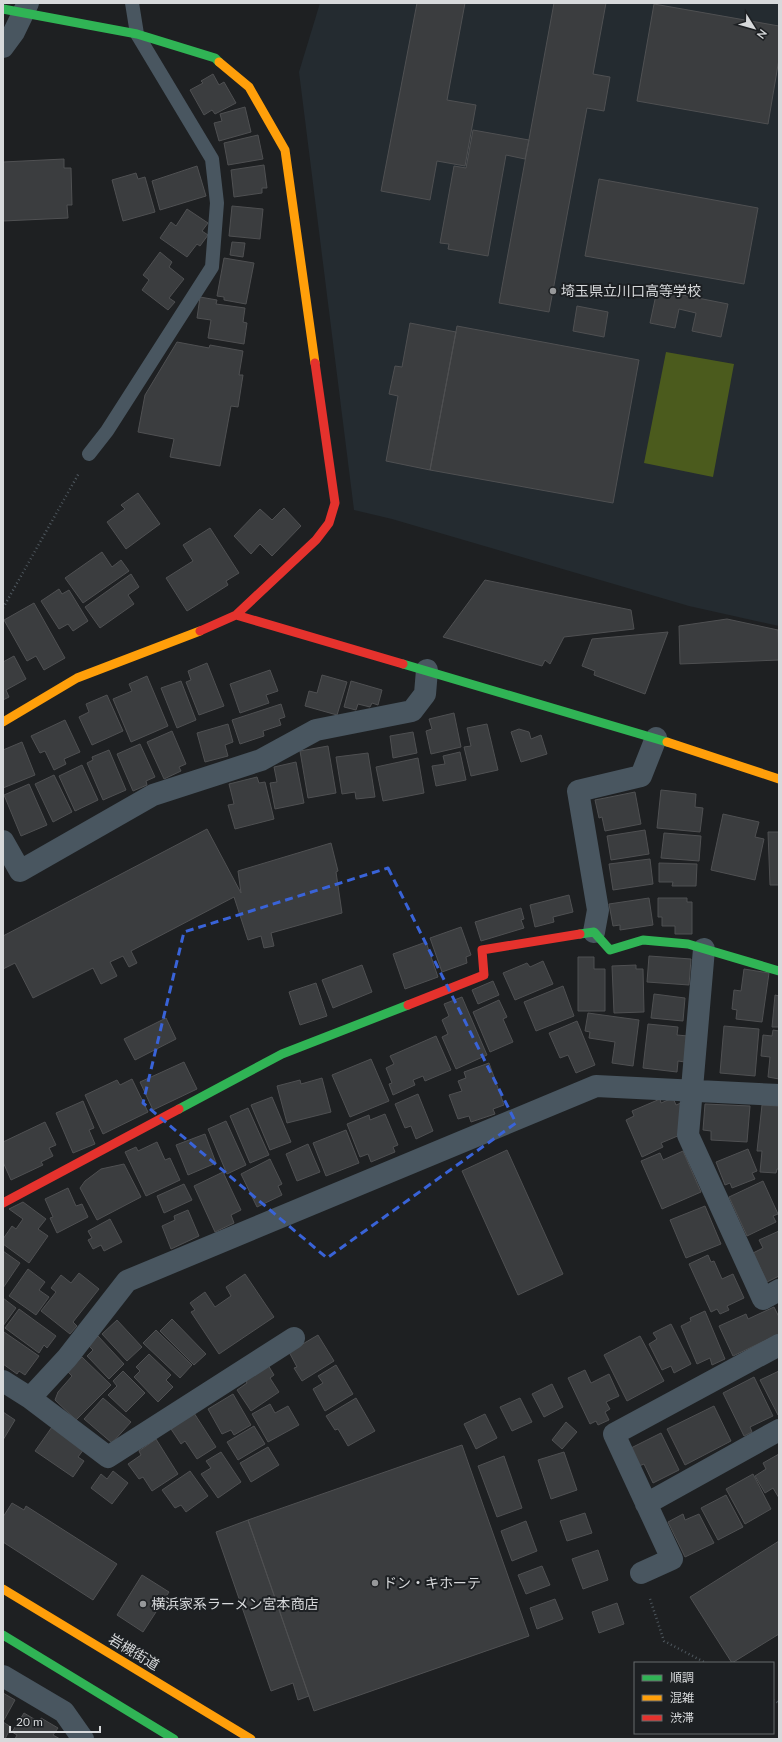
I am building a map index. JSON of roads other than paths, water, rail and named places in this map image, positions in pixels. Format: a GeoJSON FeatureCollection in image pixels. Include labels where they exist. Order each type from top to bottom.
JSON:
{"type":"FeatureCollection","features":[{"type":"Feature","properties":{"kind":"main road"},"geometry":{"type":"LineString","coordinates":[[3,722],[77,678],[186,637],[236,615],[316,540],[329,523],[335,503],[285,150],[249,87],[215,58],[137,34],[17,9]]}},
{"type":"Feature","properties":{"kind":"main road"},"geometry":{"type":"LineString","coordinates":[[236,615],[656,738],[779,779]]}},
{"type":"Feature","properties":{"kind":"main road"},"geometry":{"type":"LineString","coordinates":[[3,1203],[282,1054],[484,975],[482,950],[594,932],[610,950],[643,940],[688,944],[779,971]]}},
{"type":"Feature","properties":{"kind":"main road","name":"岩槻街道"},"geometry":{"type":"LineString","coordinates":[[3,1588],[251,1739]]}},
{"type":"Feature","properties":{"kind":"main road"},"geometry":{"type":"LineString","coordinates":[[3,1635],[170,1738]]}},
{"type":"Feature","properties":{"kind":"street"},"geometry":{"type":"LineString","coordinates":[[3,47],[14,32],[17,9]]}},
{"type":"Feature","properties":{"kind":"street"},"geometry":{"type":"LineString","coordinates":[[3,841],[20,871],[153,794],[261,760],[316,730],[412,711],[425,694],[427,670]]}},
{"type":"Feature","properties":{"kind":"street"},"geometry":{"type":"LineString","coordinates":[[594,932],[598,910],[578,790],[641,776],[656,738]]}},
{"type":"Feature","properties":{"kind":"street"},"geometry":{"type":"LineString","coordinates":[[704,949],[688,1135],[763,1299],[779,1290]]}},
{"type":"Feature","properties":{"kind":"street"},"geometry":{"type":"LineString","coordinates":[[30,1398],[67,1358],[127,1281],[596,1086],[779,1095]]}},
{"type":"Feature","properties":{"kind":"street"},"geometry":{"type":"LineString","coordinates":[[3,1382],[30,1398],[108,1457],[294,1338]]}},
{"type":"Feature","properties":{"kind":"street"},"geometry":{"type":"LineString","coordinates":[[641,1573],[672,1560],[614,1434],[779,1345]]}},
{"type":"Feature","properties":{"kind":"street"},"geometry":{"type":"LineString","coordinates":[[646,1504],[779,1430]]}},
{"type":"Feature","properties":{"kind":"street"},"geometry":{"type":"LineString","coordinates":[[3,1676],[64,1712],[83,1739]]}},
{"type":"Feature","properties":{"kind":"lane"},"geometry":{"type":"LineString","coordinates":[[90,454],[107,431],[212,267],[217,203],[212,159],[137,34],[132,3]]}},
{"type":"Feature","properties":{"kind":"place","name":"埼玉県立川口高等学校"},"geometry":{"type":"Point","coordinates":[553,291]}},
{"type":"Feature","properties":{"kind":"place","name":"ドン・キホーテ"},"geometry":{"type":"Point","coordinates":[375,1583]}},
{"type":"Feature","properties":{"kind":"place","name":"横浜家系ラーメン宮本商店"},"geometry":{"type":"Point","coordinates":[143,1604]}}]}
